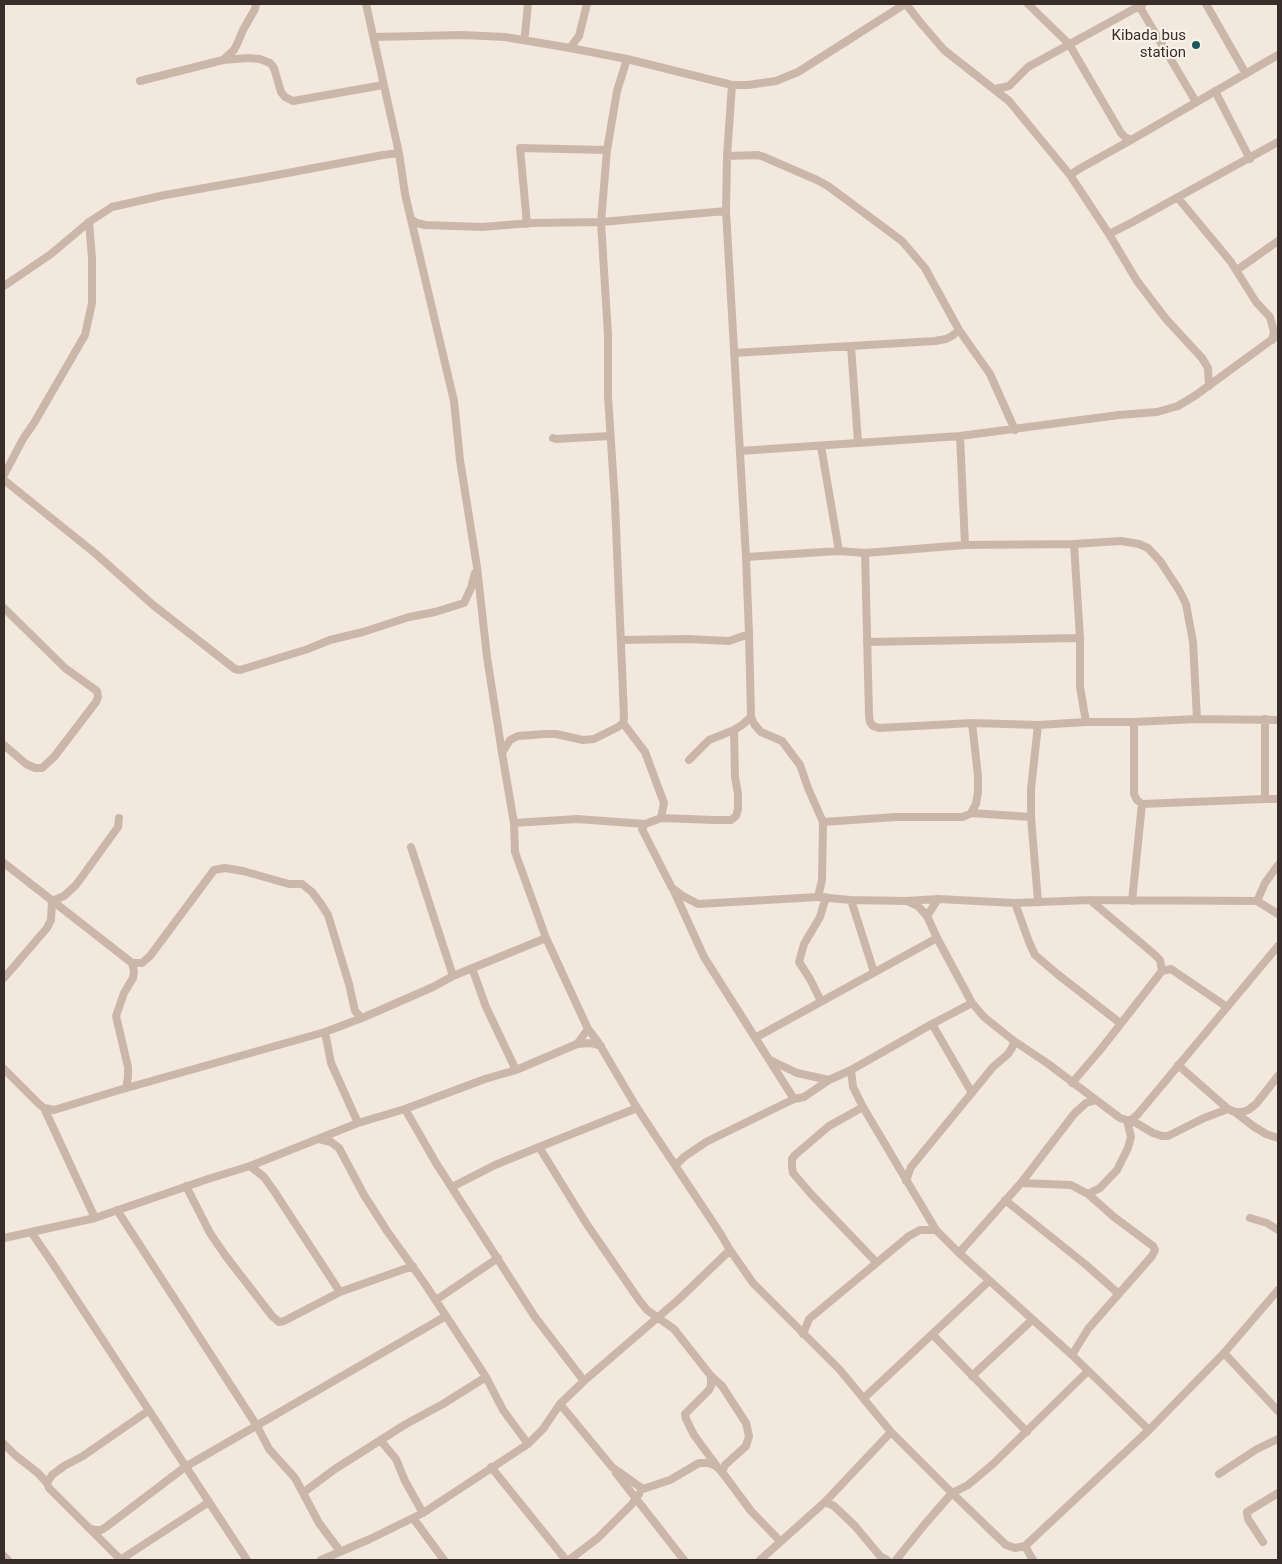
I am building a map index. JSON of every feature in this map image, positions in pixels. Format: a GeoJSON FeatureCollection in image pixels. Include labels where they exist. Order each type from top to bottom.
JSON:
{"type":"FeatureCollection","features":[{"type":"Feature","properties":{"kind":"street"},"geometry":{"type":"LineString","coordinates":[[223,60],[234,50],[256,4]]}},
{"type":"Feature","properties":{"kind":"street"},"geometry":{"type":"LineString","coordinates":[[366,4],[399,153],[405,194],[426,279],[431,309],[452,390],[487,657],[514,824],[513,836],[516,852],[546,938],[588,1029],[637,1108],[753,1283],[840,1370],[891,1432],[1006,1545],[1015,1548],[1025,1546],[1149,1430],[1224,1353],[1278,1290]]}},
{"type":"Feature","properties":{"kind":"street"},"geometry":{"type":"LineString","coordinates":[[525,34],[528,4]]}},
{"type":"Feature","properties":{"kind":"street"},"geometry":{"type":"LineString","coordinates":[[570,48],[579,36],[588,4]]}},
{"type":"Feature","properties":{"kind":"street"},"geometry":{"type":"LineString","coordinates":[[374,37],[497,36],[627,59],[732,85],[748,85],[776,81],[798,72],[906,4],[944,50],[1009,101],[1070,175],[1109,234],[1137,282],[1166,319],[1202,358],[1208,368],[1209,386]]}},
{"type":"Feature","properties":{"kind":"street"},"geometry":{"type":"LineString","coordinates":[[1028,4],[1069,44],[1121,133],[1124,137],[1131,140]]}},
{"type":"Feature","properties":{"kind":"street"},"geometry":{"type":"LineString","coordinates":[[995,89],[1008,86],[1028,67],[1140,4],[1196,102]]}},
{"type":"Feature","properties":{"kind":"street"},"geometry":{"type":"LineString","coordinates":[[1206,4],[1246,74]]}},
{"type":"Feature","properties":{"kind":"street"},"geometry":{"type":"LineString","coordinates":[[579,36],[586,51]]}},
{"type":"Feature","properties":{"kind":"street"},"geometry":{"type":"LineString","coordinates":[[1070,175],[1079,168],[1278,55]]}},
{"type":"Feature","properties":{"kind":"street"},"geometry":{"type":"LineString","coordinates":[[140,81],[223,60],[248,58],[270,63],[274,68],[280,92],[293,102],[383,84]]}},
{"type":"Feature","properties":{"kind":"street"},"geometry":{"type":"LineString","coordinates":[[627,59],[617,91],[607,150],[602,222],[623,723],[646,752],[664,803],[662,818]]}},
{"type":"Feature","properties":{"kind":"street"},"geometry":{"type":"LineString","coordinates":[[732,85],[727,156],[726,211],[746,557],[750,717],[761,732],[782,741],[800,765],[823,822],[820,917],[804,944],[799,962],[821,1001]]}},
{"type":"Feature","properties":{"kind":"street"},"geometry":{"type":"LineString","coordinates":[[1008,86],[1009,101]]}},
{"type":"Feature","properties":{"kind":"street"},"geometry":{"type":"LineString","coordinates":[[1215,91],[1250,159]]}},
{"type":"Feature","properties":{"kind":"street"},"geometry":{"type":"LineString","coordinates":[[1109,234],[1250,159],[1278,142]]}},
{"type":"Feature","properties":{"kind":"street"},"geometry":{"type":"LineString","coordinates":[[527,224],[520,148],[607,150]]}},
{"type":"Feature","properties":{"kind":"street"},"geometry":{"type":"LineString","coordinates":[[4,286],[51,254],[89,222],[112,207],[165,195],[399,153]]}},
{"type":"Feature","properties":{"kind":"street"},"geometry":{"type":"LineString","coordinates":[[727,156],[758,155],[828,186],[902,241],[925,268],[959,330],[990,374],[1015,430]]}},
{"type":"Feature","properties":{"kind":"street"},"geometry":{"type":"LineString","coordinates":[[740,451],[960,436],[1119,415],[1157,412],[1178,406],[1209,386],[1275,337],[1270,317],[1256,302],[1237,270],[1178,198]]}},
{"type":"Feature","properties":{"kind":"street"},"geometry":{"type":"LineString","coordinates":[[411,219],[418,223],[438,227],[482,228],[527,224],[602,222],[726,211]]}},
{"type":"Feature","properties":{"kind":"street"},"geometry":{"type":"LineString","coordinates":[[4,475],[23,439],[85,335],[92,303],[92,258],[89,222]]}},
{"type":"Feature","properties":{"kind":"street"},"geometry":{"type":"LineString","coordinates":[[1237,270],[1278,241]]}},
{"type":"Feature","properties":{"kind":"street"},"geometry":{"type":"LineString","coordinates":[[734,353],[935,341],[946,339],[959,330]]}},
{"type":"Feature","properties":{"kind":"street"},"geometry":{"type":"LineString","coordinates":[[851,346],[858,442]]}},
{"type":"Feature","properties":{"kind":"street"},"geometry":{"type":"LineString","coordinates":[[553,438],[556,440],[610,436]]}},
{"type":"Feature","properties":{"kind":"street"},"geometry":{"type":"LineString","coordinates":[[960,436],[965,545]]}},
{"type":"Feature","properties":{"kind":"street"},"geometry":{"type":"LineString","coordinates":[[821,446],[839,551]]}},
{"type":"Feature","properties":{"kind":"street"},"geometry":{"type":"LineString","coordinates":[[4,480],[96,554],[153,605],[235,669],[240,670],[308,649],[330,640],[464,603],[471,588],[476,567]]}},
{"type":"Feature","properties":{"kind":"street"},"geometry":{"type":"LineString","coordinates":[[746,557],[839,551],[865,553],[965,545],[1074,544],[1121,541],[1139,544],[1148,548],[1160,561],[1186,604],[1193,642],[1197,719]]}},
{"type":"Feature","properties":{"kind":"street"},"geometry":{"type":"LineString","coordinates":[[1074,544],[1080,638],[1080,687],[1086,722]]}},
{"type":"Feature","properties":{"kind":"street"},"geometry":{"type":"LineString","coordinates":[[865,553],[869,715],[870,722],[874,726],[879,728],[972,723],[1038,725],[1197,719],[1278,720]]}},
{"type":"Feature","properties":{"kind":"street"},"geometry":{"type":"LineString","coordinates":[[4,608],[65,668],[97,691],[98,696],[96,702],[54,757],[42,768],[35,768],[26,764],[4,745]]}},
{"type":"Feature","properties":{"kind":"street"},"geometry":{"type":"LineString","coordinates":[[621,640],[688,639],[729,641],[749,634]]}},
{"type":"Feature","properties":{"kind":"street"},"geometry":{"type":"LineString","coordinates":[[867,642],[1080,638]]}},
{"type":"Feature","properties":{"kind":"street"},"geometry":{"type":"LineString","coordinates":[[689,760],[708,740],[734,730],[750,717]]}},
{"type":"Feature","properties":{"kind":"street"},"geometry":{"type":"LineString","coordinates":[[1265,719],[1265,798]]}},
{"type":"Feature","properties":{"kind":"street"},"geometry":{"type":"LineString","coordinates":[[1134,722],[1134,794],[1142,804],[1278,799]]}},
{"type":"Feature","properties":{"kind":"street"},"geometry":{"type":"LineString","coordinates":[[502,753],[510,740],[518,736],[556,734],[589,740],[607,733],[623,723]]}},
{"type":"Feature","properties":{"kind":"street"},"geometry":{"type":"LineString","coordinates":[[971,813],[976,804],[978,792],[972,723]]}},
{"type":"Feature","properties":{"kind":"street"},"geometry":{"type":"LineString","coordinates":[[1038,725],[1031,789],[1031,816],[1038,901]]}},
{"type":"Feature","properties":{"kind":"street"},"geometry":{"type":"LineString","coordinates":[[514,824],[577,819],[645,824],[662,818],[731,820],[736,816],[738,809],[734,730]]}},
{"type":"Feature","properties":{"kind":"street"},"geometry":{"type":"LineString","coordinates":[[1132,900],[1142,804]]}},
{"type":"Feature","properties":{"kind":"street"},"geometry":{"type":"LineString","coordinates":[[823,822],[896,816],[963,817],[971,813],[1031,816]]}},
{"type":"Feature","properties":{"kind":"street"},"geometry":{"type":"LineString","coordinates":[[52,901],[64,896],[76,885],[118,827],[119,818]]}},
{"type":"Feature","properties":{"kind":"street"},"geometry":{"type":"LineString","coordinates":[[645,824],[642,829],[704,957],[794,1099]]}},
{"type":"Feature","properties":{"kind":"street"},"geometry":{"type":"LineString","coordinates":[[412,847],[453,976]]}},
{"type":"Feature","properties":{"kind":"street"},"geometry":{"type":"LineString","coordinates":[[4,863],[132,963],[142,963],[150,956],[214,870],[225,868],[289,884],[302,884],[315,896],[328,915],[349,984],[355,1011],[362,1018]]}},
{"type":"Feature","properties":{"kind":"street"},"geometry":{"type":"LineString","coordinates":[[1257,901],[1265,883],[1278,865]]}},
{"type":"Feature","properties":{"kind":"street"},"geometry":{"type":"LineString","coordinates":[[672,888],[698,904],[822,897],[851,900],[906,901],[938,899],[1015,903],[1090,900],[1257,901],[1278,914]]}},
{"type":"Feature","properties":{"kind":"street"},"geometry":{"type":"LineString","coordinates":[[927,916],[938,899]]}},
{"type":"Feature","properties":{"kind":"street"},"geometry":{"type":"LineString","coordinates":[[851,900],[874,972]]}},
{"type":"Feature","properties":{"kind":"street"},"geometry":{"type":"LineString","coordinates":[[1090,900],[1154,954],[1160,960],[1162,971]]}},
{"type":"Feature","properties":{"kind":"street"},"geometry":{"type":"LineString","coordinates":[[4,978],[47,928],[51,920],[52,901]]}},
{"type":"Feature","properties":{"kind":"street"},"geometry":{"type":"LineString","coordinates":[[906,901],[918,906],[927,916],[972,1004],[984,1018],[1120,1118],[1129,1120],[1153,1133],[1168,1136],[1204,1118],[1231,1110],[1242,1112],[1248,1110],[1256,1104],[1278,1076]]}},
{"type":"Feature","properties":{"kind":"street"},"geometry":{"type":"LineString","coordinates":[[1015,903],[1029,942],[1036,955],[1120,1023]]}},
{"type":"Feature","properties":{"kind":"street"},"geometry":{"type":"LineString","coordinates":[[686,917],[698,904]]}},
{"type":"Feature","properties":{"kind":"street"},"geometry":{"type":"LineString","coordinates":[[44,1108],[58,1109],[325,1032],[362,1018],[433,987],[453,976],[546,938]]}},
{"type":"Feature","properties":{"kind":"street"},"geometry":{"type":"LineString","coordinates":[[755,1038],[937,938]]}},
{"type":"Feature","properties":{"kind":"street"},"geometry":{"type":"LineString","coordinates":[[1129,1120],[1145,1106],[1278,946]]}},
{"type":"Feature","properties":{"kind":"street"},"geometry":{"type":"LineString","coordinates":[[126,1088],[128,1073],[116,1016],[124,993],[133,978],[132,963]]}},
{"type":"Feature","properties":{"kind":"street"},"geometry":{"type":"LineString","coordinates":[[472,968],[486,1007],[516,1070]]}},
{"type":"Feature","properties":{"kind":"street"},"geometry":{"type":"LineString","coordinates":[[1072,1082],[1101,1049],[1162,971],[1171,969],[1227,1007]]}},
{"type":"Feature","properties":{"kind":"street"},"geometry":{"type":"LineString","coordinates":[[676,1166],[684,1157],[706,1142],[794,1099],[804,1097],[829,1080],[972,1004]]}},
{"type":"Feature","properties":{"kind":"street"},"geometry":{"type":"LineString","coordinates":[[932,1024],[952,1062],[972,1093]]}},
{"type":"Feature","properties":{"kind":"street"},"geometry":{"type":"LineString","coordinates":[[577,1044],[588,1029]]}},
{"type":"Feature","properties":{"kind":"street"},"geometry":{"type":"LineString","coordinates":[[325,1032],[331,1064],[358,1123]]}},
{"type":"Feature","properties":{"kind":"street"},"geometry":{"type":"LineString","coordinates":[[906,1181],[911,1167],[993,1068],[1008,1054],[1014,1041]]}},
{"type":"Feature","properties":{"kind":"street"},"geometry":{"type":"LineString","coordinates":[[4,1238],[94,1218],[250,1166],[358,1123],[516,1070],[577,1044],[591,1043],[600,1046]]}},
{"type":"Feature","properties":{"kind":"street"},"geometry":{"type":"LineString","coordinates":[[770,1060],[797,1073],[829,1080]]}},
{"type":"Feature","properties":{"kind":"street"},"geometry":{"type":"LineString","coordinates":[[1178,1066],[1231,1110],[1266,1134],[1278,1138]]}},
{"type":"Feature","properties":{"kind":"street"},"geometry":{"type":"LineString","coordinates":[[4,1069],[44,1108],[94,1218]]}},
{"type":"Feature","properties":{"kind":"street"},"geometry":{"type":"LineString","coordinates":[[851,1070],[853,1086],[863,1107],[936,1230],[1072,1355],[1149,1430]]}},
{"type":"Feature","properties":{"kind":"street"},"geometry":{"type":"LineString","coordinates":[[128,1073],[144,1083]]}},
{"type":"Feature","properties":{"kind":"street"},"geometry":{"type":"LineString","coordinates":[[837,1077],[853,1086]]}},
{"type":"Feature","properties":{"kind":"street"},"geometry":{"type":"LineString","coordinates":[[959,1253],[1021,1183],[1074,1114],[1086,1103],[1096,1100]]}},
{"type":"Feature","properties":{"kind":"street"},"geometry":{"type":"LineString","coordinates":[[863,1107],[828,1126],[795,1155],[792,1159],[792,1167],[794,1173],[811,1194],[876,1262]]}},
{"type":"Feature","properties":{"kind":"street"},"geometry":{"type":"LineString","coordinates":[[405,1108],[421,1139],[535,1318],[584,1381]]}},
{"type":"Feature","properties":{"kind":"street"},"geometry":{"type":"LineString","coordinates":[[452,1187],[495,1165],[637,1108]]}},
{"type":"Feature","properties":{"kind":"street"},"geometry":{"type":"LineString","coordinates":[[51,1120],[58,1109]]}},
{"type":"Feature","properties":{"kind":"street"},"geometry":{"type":"LineString","coordinates":[[1247,1121],[1248,1110]]}},
{"type":"Feature","properties":{"kind":"street"},"geometry":{"type":"LineString","coordinates":[[1088,1194],[1100,1188],[1122,1163],[1131,1136],[1129,1120]]}},
{"type":"Feature","properties":{"kind":"street"},"geometry":{"type":"LineString","coordinates":[[319,1139],[331,1142],[339,1148],[364,1195],[436,1300],[486,1377],[503,1410],[528,1444]]}},
{"type":"Feature","properties":{"kind":"street"},"geometry":{"type":"LineString","coordinates":[[539,1147],[639,1300],[647,1310],[674,1329],[711,1376],[722,1386],[746,1423],[749,1436],[746,1446],[719,1469]]}},
{"type":"Feature","properties":{"kind":"street"},"geometry":{"type":"LineString","coordinates":[[250,1166],[264,1177],[340,1292]]}},
{"type":"Feature","properties":{"kind":"street"},"geometry":{"type":"LineString","coordinates":[[898,1166],[911,1167]]}},
{"type":"Feature","properties":{"kind":"street"},"geometry":{"type":"LineString","coordinates":[[1021,1183],[1071,1185],[1088,1194],[1114,1217],[1153,1246],[1155,1250],[1120,1294],[1088,1329],[1072,1355]]}},
{"type":"Feature","properties":{"kind":"street"},"geometry":{"type":"LineString","coordinates":[[186,1186],[210,1233],[278,1322],[284,1321],[340,1292],[413,1266]]}},
{"type":"Feature","properties":{"kind":"street"},"geometry":{"type":"LineString","coordinates":[[1005,1200],[1050,1234],[1120,1294]]}},
{"type":"Feature","properties":{"kind":"street"},"geometry":{"type":"LineString","coordinates":[[118,1210],[257,1426],[269,1449],[296,1478],[319,1523],[340,1551]]}},
{"type":"Feature","properties":{"kind":"street"},"geometry":{"type":"LineString","coordinates":[[1250,1218],[1266,1223],[1278,1230]]}},
{"type":"Feature","properties":{"kind":"street"},"geometry":{"type":"LineString","coordinates":[[803,1334],[809,1319],[909,1236],[920,1230],[936,1230]]}},
{"type":"Feature","properties":{"kind":"street"},"geometry":{"type":"LineString","coordinates":[[31,1232],[247,1560]]}},
{"type":"Feature","properties":{"kind":"street"},"geometry":{"type":"LineString","coordinates":[[322,1560],[423,1513],[528,1444],[543,1429],[560,1404],[703,1277],[730,1250]]}},
{"type":"Feature","properties":{"kind":"street"},"geometry":{"type":"LineString","coordinates":[[436,1300],[498,1258]]}},
{"type":"Feature","properties":{"kind":"street"},"geometry":{"type":"LineString","coordinates":[[864,1398],[989,1280]]}},
{"type":"Feature","properties":{"kind":"street"},"geometry":{"type":"LineString","coordinates":[[89,1528],[101,1530],[185,1467],[446,1316]]}},
{"type":"Feature","properties":{"kind":"street"},"geometry":{"type":"LineString","coordinates":[[789,1320],[809,1319]]}},
{"type":"Feature","properties":{"kind":"street"},"geometry":{"type":"LineString","coordinates":[[972,1376],[1032,1320]]}},
{"type":"Feature","properties":{"kind":"street"},"geometry":{"type":"LineString","coordinates":[[932,1334],[1026,1432]]}},
{"type":"Feature","properties":{"kind":"street"},"geometry":{"type":"LineString","coordinates":[[1224,1353],[1278,1411]]}},
{"type":"Feature","properties":{"kind":"street"},"geometry":{"type":"LineString","coordinates":[[896,1560],[952,1493],[968,1485],[994,1464],[1088,1372]]}},
{"type":"Feature","properties":{"kind":"street"},"geometry":{"type":"LineString","coordinates":[[711,1376],[709,1390],[686,1414],[686,1419],[694,1435],[751,1511],[780,1541]]}},
{"type":"Feature","properties":{"kind":"street"},"geometry":{"type":"LineString","coordinates":[[304,1492],[406,1424],[444,1404],[486,1377]]}},
{"type":"Feature","properties":{"kind":"street"},"geometry":{"type":"LineString","coordinates":[[560,1404],[612,1466],[684,1560]]}},
{"type":"Feature","properties":{"kind":"street"},"geometry":{"type":"LineString","coordinates":[[47,1483],[52,1475],[64,1466],[83,1456],[148,1411]]}},
{"type":"Feature","properties":{"kind":"street"},"geometry":{"type":"LineString","coordinates":[[760,1560],[825,1502],[891,1432]]}},
{"type":"Feature","properties":{"kind":"street"},"geometry":{"type":"LineString","coordinates":[[1218,1474],[1257,1449],[1278,1439]]}},
{"type":"Feature","properties":{"kind":"street"},"geometry":{"type":"LineString","coordinates":[[381,1441],[396,1459],[423,1513]]}},
{"type":"Feature","properties":{"kind":"street"},"geometry":{"type":"LineString","coordinates":[[4,1444],[14,1456],[38,1473],[47,1483],[48,1488],[120,1560],[209,1502]]}},
{"type":"Feature","properties":{"kind":"street"},"geometry":{"type":"LineString","coordinates":[[491,1468],[568,1560],[598,1538],[625,1511],[643,1489],[670,1480],[698,1463],[709,1463],[719,1469]]}},
{"type":"Feature","properties":{"kind":"street"},"geometry":{"type":"LineString","coordinates":[[612,1466],[643,1489]]}},
{"type":"Feature","properties":{"kind":"street"},"geometry":{"type":"LineString","coordinates":[[1263,1542],[1248,1519],[1247,1512],[1278,1493]]}},
{"type":"Feature","properties":{"kind":"street"},"geometry":{"type":"LineString","coordinates":[[825,1502],[834,1506],[855,1526],[880,1556],[887,1560]]}},
{"type":"Feature","properties":{"kind":"street"},"geometry":{"type":"LineString","coordinates":[[413,1518],[444,1560]]}},
{"type":"Feature","properties":{"kind":"street"},"geometry":{"type":"LineString","coordinates":[[1025,1546],[1032,1560]]}},
{"type":"Feature","properties":{"kind":"street"},"geometry":{"type":"LineString","coordinates":[[4,1556],[8,1560]]}},
{"type":"Feature","properties":{"kind":"place","name":"Kibada bus station"},"geometry":{"type":"Point","coordinates":[1196,45]}}]}
